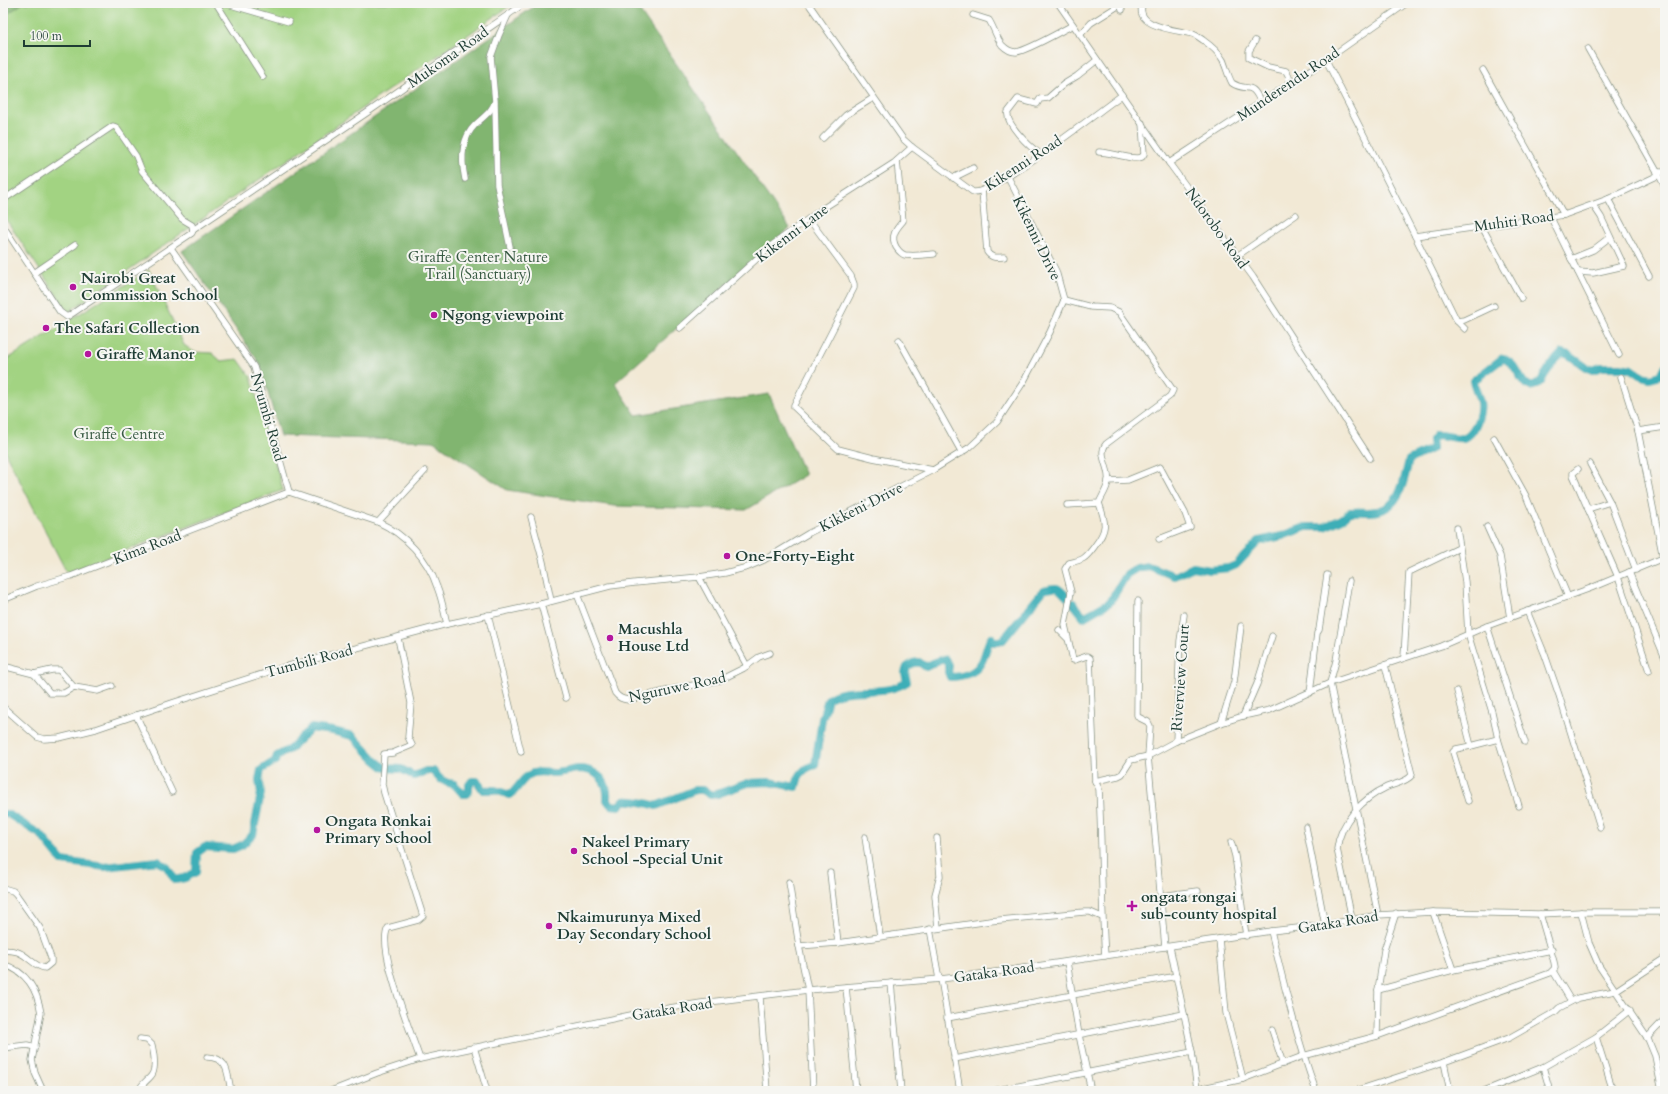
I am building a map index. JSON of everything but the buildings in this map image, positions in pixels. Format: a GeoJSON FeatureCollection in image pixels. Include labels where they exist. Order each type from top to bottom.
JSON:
{"type":"FeatureCollection","features":[{"type":"Feature","properties":{"kind":"street"},"geometry":{"type":"LineString","coordinates":[[3,12],[6,3]]}},
{"type":"Feature","properties":{"kind":"street"},"geometry":{"type":"LineString","coordinates":[[216,3],[263,77]]}},
{"type":"Feature","properties":{"kind":"street"},"geometry":{"type":"LineString","coordinates":[[224,3],[289,22]]}},
{"type":"Feature","properties":{"kind":"street","name":"Mukoma Road"},"geometry":{"type":"LineString","coordinates":[[34,273],[60,312],[64,315],[70,316],[171,248],[192,233],[193,230],[371,110],[525,3]]}},
{"type":"Feature","properties":{"kind":"street","name":"Kikenni Road"},"geometry":{"type":"LineString","coordinates":[[808,3],[894,128],[912,147],[973,192],[982,191],[1008,177],[1122,95]]}},
{"type":"Feature","properties":{"kind":"street","name":"Ndorobo Road"},"geometry":{"type":"LineString","coordinates":[[1058,3],[1169,163],[1253,277],[1370,458]]}},
{"type":"Feature","properties":{"kind":"street"},"geometry":{"type":"LineString","coordinates":[[1143,3],[1141,9],[1142,15],[1154,25],[1173,31],[1193,34],[1208,44],[1222,58],[1232,83],[1239,86],[1253,88],[1256,91],[1261,103]]}},
{"type":"Feature","properties":{"kind":"street","name":"Munderendu Road"},"geometry":{"type":"LineString","coordinates":[[1169,163],[1326,60],[1407,3]]}},
{"type":"Feature","properties":{"kind":"street"},"geometry":{"type":"LineString","coordinates":[[1080,35],[1091,23],[1118,6],[1121,6],[1122,10]]}},
{"type":"Feature","properties":{"kind":"street"},"geometry":{"type":"LineString","coordinates":[[508,14],[491,57],[495,101],[497,185],[510,248]]}},
{"type":"Feature","properties":{"kind":"street"},"geometry":{"type":"LineString","coordinates":[[973,15],[990,20],[997,38],[1009,51],[1014,52],[1023,50],[1073,25]]}},
{"type":"Feature","properties":{"kind":"street"},"geometry":{"type":"LineString","coordinates":[[1255,42],[1248,54],[1249,58],[1268,67],[1287,72],[1289,77],[1288,85]]}},
{"type":"Feature","properties":{"kind":"street"},"geometry":{"type":"LineString","coordinates":[[1588,49],[1665,187]]}},
{"type":"Feature","properties":{"kind":"street"},"geometry":{"type":"LineString","coordinates":[[1040,154],[1024,141],[1008,119],[1008,112],[1018,99],[1038,104],[1040,99],[1048,98],[1064,84],[1097,60]]}},
{"type":"Feature","properties":{"kind":"street"},"geometry":{"type":"LineString","coordinates":[[1326,60],[1457,321],[1465,329]]}},
{"type":"Feature","properties":{"kind":"street"},"geometry":{"type":"LineString","coordinates":[[1483,70],[1564,215]]}},
{"type":"Feature","properties":{"kind":"street"},"geometry":{"type":"LineString","coordinates":[[823,138],[846,115],[873,98]]}},
{"type":"Feature","properties":{"kind":"street"},"geometry":{"type":"LineString","coordinates":[[465,179],[462,160],[466,138],[475,125],[489,112],[495,101]]}},
{"type":"Feature","properties":{"kind":"street"},"geometry":{"type":"LineString","coordinates":[[1099,152],[1109,152],[1136,159],[1142,157],[1144,154],[1142,123]]}},
{"type":"Feature","properties":{"kind":"street"},"geometry":{"type":"LineString","coordinates":[[3,200],[113,126],[116,127],[136,156],[142,171],[182,219],[192,225],[193,230]]}},
{"type":"Feature","properties":{"kind":"street","name":"Kikenni Lane"},"geometry":{"type":"LineString","coordinates":[[680,328],[772,245],[822,209],[897,160],[912,147]]}},
{"type":"Feature","properties":{"kind":"street"},"geometry":{"type":"LineString","coordinates":[[897,160],[903,221],[894,233],[894,243],[901,253],[934,254]]}},
{"type":"Feature","properties":{"kind":"street"},"geometry":{"type":"LineString","coordinates":[[953,178],[973,168]]}},
{"type":"Feature","properties":{"kind":"street"},"geometry":{"type":"LineString","coordinates":[[1658,174],[1665,172]]}},
{"type":"Feature","properties":{"kind":"street","name":"Muhiti Road"},"geometry":{"type":"LineString","coordinates":[[1415,236],[1481,225],[1551,218],[1564,215],[1608,199],[1658,174]]}},
{"type":"Feature","properties":{"kind":"street","name":"Kikenni Drive"},"geometry":{"type":"LineString","coordinates":[[1008,177],[1056,271],[1064,300]]}},
{"type":"Feature","properties":{"kind":"street"},"geometry":{"type":"LineString","coordinates":[[982,191],[987,252],[990,257],[1004,257]]}},
{"type":"Feature","properties":{"kind":"street"},"geometry":{"type":"LineString","coordinates":[[1608,199],[1650,276]]}},
{"type":"Feature","properties":{"kind":"street"},"geometry":{"type":"LineString","coordinates":[[1578,272],[1593,273],[1624,266],[1601,217],[1593,205]]}},
{"type":"Feature","properties":{"kind":"street"},"geometry":{"type":"LineString","coordinates":[[1237,256],[1296,215]]}},
{"type":"Feature","properties":{"kind":"street"},"geometry":{"type":"LineString","coordinates":[[1551,218],[1619,355]]}},
{"type":"Feature","properties":{"kind":"street"},"geometry":{"type":"LineString","coordinates":[[808,219],[851,276],[854,288],[794,407],[838,449],[873,458],[933,470]]}},
{"type":"Feature","properties":{"kind":"street"},"geometry":{"type":"LineString","coordinates":[[1481,225],[1521,298]]}},
{"type":"Feature","properties":{"kind":"street"},"geometry":{"type":"LineString","coordinates":[[3,226],[34,273],[75,245]]}},
{"type":"Feature","properties":{"kind":"street"},"geometry":{"type":"LineString","coordinates":[[1571,259],[1592,250],[1610,237]]}},
{"type":"Feature","properties":{"kind":"street","name":"Nyumbi Road"},"geometry":{"type":"LineString","coordinates":[[171,248],[254,367],[289,492]]}},
{"type":"Feature","properties":{"kind":"street"},"geometry":{"type":"LineString","coordinates":[[1064,300],[1091,306],[1110,308],[1119,312],[1173,390],[1170,396],[1106,444],[1103,448],[1102,454],[1108,469],[1108,481],[1099,503],[1105,525],[1102,537],[1086,558],[1069,563],[1065,569],[1070,592],[1065,620],[1071,656],[1074,660],[1087,656],[1090,658],[1095,781],[1099,789],[1102,831],[1102,917],[1105,956]]}},
{"type":"Feature","properties":{"kind":"street","name":"Kikkeni Drive"},"geometry":{"type":"LineString","coordinates":[[578,594],[635,583],[725,573],[748,567],[764,560],[809,533],[933,470],[962,453],[997,422],[1024,381],[1050,332],[1064,300]]}},
{"type":"Feature","properties":{"kind":"street"},"geometry":{"type":"LineString","coordinates":[[1457,321],[1464,320],[1494,306]]}},
{"type":"Feature","properties":{"kind":"street"},"geometry":{"type":"LineString","coordinates":[[898,340],[962,453]]}},
{"type":"Feature","properties":{"kind":"street"},"geometry":{"type":"LineString","coordinates":[[1095,781],[1118,776],[1122,774],[1131,760],[1148,756],[1176,741],[1221,723],[1270,710],[1330,683],[1404,657],[1441,646],[1488,626],[1664,560],[1638,431],[1621,377]]}},
{"type":"Feature","properties":{"kind":"street"},"geometry":{"type":"LineString","coordinates":[[1638,431],[1665,427]]}},
{"type":"Feature","properties":{"kind":"street"},"geometry":{"type":"LineString","coordinates":[[1494,438],[1526,496],[1568,597]]}},
{"type":"Feature","properties":{"kind":"street"},"geometry":{"type":"LineString","coordinates":[[1590,464],[1610,502],[1636,570]]}},
{"type":"Feature","properties":{"kind":"street"},"geometry":{"type":"LineString","coordinates":[[1108,481],[1128,480],[1160,466],[1185,513],[1190,527],[1159,539]]}},
{"type":"Feature","properties":{"kind":"street"},"geometry":{"type":"LineString","coordinates":[[1578,469],[1573,474],[1618,577],[1648,671]]}},
{"type":"Feature","properties":{"kind":"street"},"geometry":{"type":"LineString","coordinates":[[378,522],[425,471]]}},
{"type":"Feature","properties":{"kind":"street"},"geometry":{"type":"LineString","coordinates":[[289,492],[378,522],[391,528],[402,537],[414,548],[430,569],[438,588],[447,624]]}},
{"type":"Feature","properties":{"kind":"street","name":"Kima Road"},"geometry":{"type":"LineString","coordinates":[[3,600],[289,492]]}},
{"type":"Feature","properties":{"kind":"street"},"geometry":{"type":"LineString","coordinates":[[1588,509],[1610,502]]}},
{"type":"Feature","properties":{"kind":"street"},"geometry":{"type":"LineString","coordinates":[[1067,505],[1099,503]]}},
{"type":"Feature","properties":{"kind":"street"},"geometry":{"type":"LineString","coordinates":[[532,517],[551,601]]}},
{"type":"Feature","properties":{"kind":"street"},"geometry":{"type":"LineString","coordinates":[[1487,526],[1500,556],[1510,618]]}},
{"type":"Feature","properties":{"kind":"street"},"geometry":{"type":"LineString","coordinates":[[1457,528],[1465,582],[1468,634],[1519,806]]}},
{"type":"Feature","properties":{"kind":"street"},"geometry":{"type":"LineString","coordinates":[[1404,657],[1409,572],[1460,548]]}},
{"type":"Feature","properties":{"kind":"street"},"geometry":{"type":"LineString","coordinates":[[1629,572],[1665,658]]}},
{"type":"Feature","properties":{"kind":"street"},"geometry":{"type":"LineString","coordinates":[[1310,693],[1317,633],[1319,630],[1327,575]]}},
{"type":"Feature","properties":{"kind":"street"},"geometry":{"type":"LineString","coordinates":[[699,577],[747,666]]}},
{"type":"Feature","properties":{"kind":"street"},"geometry":{"type":"LineString","coordinates":[[1349,581],[1336,660],[1330,683],[1378,915]]}},
{"type":"Feature","properties":{"kind":"street","name":"Tumbili Road"},"geometry":{"type":"LineString","coordinates":[[3,707],[37,737],[44,739],[59,738],[96,729],[281,668],[447,624],[541,604],[578,594]]}},
{"type":"Feature","properties":{"kind":"street","name":"Nguruwe Road"},"geometry":{"type":"LineString","coordinates":[[578,594],[616,693],[618,697],[622,699],[628,700],[720,680],[747,666],[759,657],[770,653]]}},
{"type":"Feature","properties":{"kind":"street"},"geometry":{"type":"LineString","coordinates":[[1138,601],[1137,715],[1149,724],[1148,756],[1161,896],[1168,947],[1177,976],[1198,1089]]}},
{"type":"Feature","properties":{"kind":"street"},"geometry":{"type":"LineString","coordinates":[[541,604],[566,698]]}},
{"type":"Feature","properties":{"kind":"street"},"geometry":{"type":"LineString","coordinates":[[1527,611],[1559,695],[1600,827]]}},
{"type":"Feature","properties":{"kind":"street"},"geometry":{"type":"LineString","coordinates":[[488,615],[521,752]]}},
{"type":"Feature","properties":{"kind":"street","name":"Riverview Court"},"geometry":{"type":"LineString","coordinates":[[1176,741],[1180,641],[1184,615]]}},
{"type":"Feature","properties":{"kind":"street"},"geometry":{"type":"LineString","coordinates":[[1221,723],[1234,682],[1241,626]]}},
{"type":"Feature","properties":{"kind":"street"},"geometry":{"type":"LineString","coordinates":[[1488,626],[1525,742]]}},
{"type":"Feature","properties":{"kind":"street"},"geometry":{"type":"LineString","coordinates":[[1059,630],[1068,638]]}},
{"type":"Feature","properties":{"kind":"street"},"geometry":{"type":"LineString","coordinates":[[1243,716],[1257,684],[1272,636]]}},
{"type":"Feature","properties":{"kind":"street"},"geometry":{"type":"LineString","coordinates":[[398,638],[411,703],[408,736],[412,745],[393,753],[384,754],[382,784],[423,916],[418,920],[388,928],[385,935],[385,946],[392,977],[420,1059]]}},
{"type":"Feature","properties":{"kind":"street"},"geometry":{"type":"LineString","coordinates":[[1352,919],[1337,849],[1338,840],[1356,809],[1379,791],[1410,778],[1412,775],[1385,664]]}},
{"type":"Feature","properties":{"kind":"street"},"geometry":{"type":"LineString","coordinates":[[3,666],[34,674],[59,670],[74,687],[98,691],[112,686]]}},
{"type":"Feature","properties":{"kind":"street"},"geometry":{"type":"LineString","coordinates":[[34,674],[50,692],[64,693],[74,687]]}},
{"type":"Feature","properties":{"kind":"street"},"geometry":{"type":"LineString","coordinates":[[1457,691],[1471,746]]}},
{"type":"Feature","properties":{"kind":"street"},"geometry":{"type":"LineString","coordinates":[[136,715],[172,792]]}},
{"type":"Feature","properties":{"kind":"street"},"geometry":{"type":"LineString","coordinates":[[1468,800],[1453,752],[1456,749],[1498,739]]}},
{"type":"Feature","properties":{"kind":"street"},"geometry":{"type":"LineString","coordinates":[[1306,827],[1325,924]]}},
{"type":"Feature","properties":{"kind":"street"},"geometry":{"type":"LineString","coordinates":[[865,837],[880,936]]}},
{"type":"Feature","properties":{"kind":"street"},"geometry":{"type":"LineString","coordinates":[[937,838],[940,876],[935,895],[938,928]]}},
{"type":"Feature","properties":{"kind":"street"},"geometry":{"type":"LineString","coordinates":[[1231,842],[1235,856],[1246,936]]}},
{"type":"Feature","properties":{"kind":"street"},"geometry":{"type":"LineString","coordinates":[[830,873],[838,943]]}},
{"type":"Feature","properties":{"kind":"street"},"geometry":{"type":"LineString","coordinates":[[789,882],[799,946],[808,990],[814,1091]]}},
{"type":"Feature","properties":{"kind":"street"},"geometry":{"type":"LineString","coordinates":[[3,888],[13,891],[16,894],[40,928],[51,958],[51,963],[46,968],[41,968],[22,954],[3,950]]}},
{"type":"Feature","properties":{"kind":"street"},"geometry":{"type":"LineString","coordinates":[[1161,896],[1198,891]]}},
{"type":"Feature","properties":{"kind":"street"},"geometry":{"type":"LineString","coordinates":[[799,946],[838,943],[990,921],[1084,912],[1090,912],[1102,917]]}},
{"type":"Feature","properties":{"kind":"street"},"geometry":{"type":"LineString","coordinates":[[1433,912],[1454,970]]}},
{"type":"Feature","properties":{"kind":"street","name":"Gataka Road"},"geometry":{"type":"LineString","coordinates":[[331,1091],[377,1073],[420,1059],[474,1047],[650,1011],[760,996],[808,990],[940,979],[1067,962],[1396,913],[1433,912],[1540,914],[1581,912],[1665,912]]}},
{"type":"Feature","properties":{"kind":"street"},"geometry":{"type":"LineString","coordinates":[[1581,912],[1589,943],[1599,966],[1615,991],[1630,1010],[1647,1038],[1655,1056],[1662,1091]]}},
{"type":"Feature","properties":{"kind":"street"},"geometry":{"type":"LineString","coordinates":[[1377,1036],[1378,990],[1384,950],[1396,913]]}},
{"type":"Feature","properties":{"kind":"street"},"geometry":{"type":"LineString","coordinates":[[1540,914],[1552,950],[1555,968],[1553,971],[1571,1001]]}},
{"type":"Feature","properties":{"kind":"street"},"geometry":{"type":"LineString","coordinates":[[930,930],[960,1091]]}},
{"type":"Feature","properties":{"kind":"street"},"geometry":{"type":"LineString","coordinates":[[1271,931],[1286,996],[1303,1056],[1316,1091]]}},
{"type":"Feature","properties":{"kind":"street"},"geometry":{"type":"LineString","coordinates":[[1219,940],[1226,1013],[1244,1079]]}},
{"type":"Feature","properties":{"kind":"street"},"geometry":{"type":"LineString","coordinates":[[1378,990],[1454,970],[1552,950]]}},
{"type":"Feature","properties":{"kind":"street"},"geometry":{"type":"LineString","coordinates":[[1355,1091],[1444,1062],[1509,1038],[1555,1012],[1559,1008],[1567,1005],[1571,1001],[1578,998],[1615,991],[1665,958]]}},
{"type":"Feature","properties":{"kind":"street"},"geometry":{"type":"LineString","coordinates":[[1067,962],[1078,1036],[1091,1091]]}},
{"type":"Feature","properties":{"kind":"street"},"geometry":{"type":"LineString","coordinates":[[3,964],[10,966],[26,977],[32,986],[41,1013],[32,1060],[33,1067],[43,1091]]}},
{"type":"Feature","properties":{"kind":"street"},"geometry":{"type":"LineString","coordinates":[[1190,1091],[1244,1079],[1303,1056],[1377,1036],[1553,971]]}},
{"type":"Feature","properties":{"kind":"street"},"geometry":{"type":"LineString","coordinates":[[947,1018],[1177,976]]}},
{"type":"Feature","properties":{"kind":"street"},"geometry":{"type":"LineString","coordinates":[[891,983],[901,1091]]}},
{"type":"Feature","properties":{"kind":"street"},"geometry":{"type":"LineString","coordinates":[[846,987],[856,1091]]}},
{"type":"Feature","properties":{"kind":"street"},"geometry":{"type":"LineString","coordinates":[[760,996],[767,1091]]}},
{"type":"Feature","properties":{"kind":"street"},"geometry":{"type":"LineString","coordinates":[[1484,1091],[1543,1067],[1596,1037],[1630,1010]]}},
{"type":"Feature","properties":{"kind":"street"},"geometry":{"type":"LineString","coordinates":[[954,1059],[1078,1036],[1184,1014]]}},
{"type":"Feature","properties":{"kind":"street"},"geometry":{"type":"LineString","coordinates":[[1647,1038],[1665,1019]]}},
{"type":"Feature","properties":{"kind":"street"},"geometry":{"type":"LineString","coordinates":[[1272,1030],[1283,1064]]}},
{"type":"Feature","properties":{"kind":"street"},"geometry":{"type":"LineString","coordinates":[[1596,1037],[1613,1091]]}},
{"type":"Feature","properties":{"kind":"street"},"geometry":{"type":"LineString","coordinates":[[140,1039],[147,1040],[152,1045],[154,1068],[152,1074],[141,1086],[140,1091]]}},
{"type":"Feature","properties":{"kind":"street"},"geometry":{"type":"LineString","coordinates":[[3,1048],[27,1045],[35,1047]]}},
{"type":"Feature","properties":{"kind":"street"},"geometry":{"type":"LineString","coordinates":[[474,1047],[487,1091]]}},
{"type":"Feature","properties":{"kind":"street"},"geometry":{"type":"LineString","coordinates":[[993,1091],[1192,1052]]}},
{"type":"Feature","properties":{"kind":"street"},"geometry":{"type":"LineString","coordinates":[[207,1057],[219,1059],[224,1063],[231,1091]]}},
{"type":"Feature","properties":{"kind":"street"},"geometry":{"type":"LineString","coordinates":[[1444,1062],[1450,1091]]}},
{"type":"Feature","properties":{"kind":"street"},"geometry":{"type":"LineString","coordinates":[[1543,1067],[1550,1091]]}},
{"type":"Feature","properties":{"kind":"green space"},"geometry":{"type":"Polygon","coordinates":[[[3,3],[514,3],[68,312],[3,215],[3,3]]]}},
{"type":"Feature","properties":{"kind":"green space"},"geometry":{"type":"Polygon","coordinates":[[[3,3],[23,3],[3,17],[3,3]]]}},
{"type":"Feature","properties":{"kind":"green space","name":"Giraffe Center Nature Trail (Sanctuary)"},"geometry":{"type":"Polygon","coordinates":[[[539,3],[634,3],[790,228],[615,383],[636,415],[769,394],[805,475],[746,510],[614,506],[507,490],[433,441],[280,436],[260,364],[182,251],[539,3]]]}},
{"type":"Feature","properties":{"kind":"green space","name":"Giraffe Centre"},"geometry":{"type":"Polygon","coordinates":[[[149,270],[184,345],[194,352],[212,353],[221,361],[238,359],[251,377],[283,490],[67,573],[7,456],[3,445],[3,362],[149,270]]]}},
{"type":"Feature","properties":{"kind":"waterway"},"geometry":{"type":"LineString","coordinates":[[1073,603],[1084,617],[1110,602],[1127,574],[1137,568],[1148,566],[1175,576],[1193,567],[1210,570],[1229,568],[1236,565],[1259,541],[1282,536],[1306,527],[1324,527],[1342,519],[1350,512],[1375,512],[1386,508],[1397,498],[1403,483],[1409,460],[1433,448],[1432,440],[1436,435],[1464,438],[1471,433],[1477,423],[1480,411],[1480,402],[1473,381],[1503,358],[1513,365],[1522,380],[1528,386],[1536,385],[1541,381],[1551,365],[1562,353],[1569,355],[1587,368],[1593,370],[1601,367],[1620,367],[1632,369],[1642,376],[1650,378],[1661,375],[1665,367]]}},
{"type":"Feature","properties":{"kind":"waterway"},"geometry":{"type":"LineString","coordinates":[[3,814],[8,814],[41,835],[62,861],[105,867],[158,861],[167,867],[175,880],[185,878],[196,872],[197,853],[205,847],[233,849],[242,845],[253,835],[261,793],[259,780],[261,770],[275,761],[277,756],[290,749],[311,728],[353,736],[375,760],[385,768],[401,769],[414,776],[426,771],[433,771],[440,779],[454,784],[463,794],[467,794],[469,791],[469,785],[472,781],[477,781],[483,790],[495,790],[510,795],[526,777],[532,773],[556,773],[578,769],[591,771],[600,777],[606,787],[607,800],[611,805],[619,806],[623,801],[640,802],[656,806],[695,790],[703,790],[711,795],[748,783],[769,782],[796,787],[798,779],[804,770],[815,765],[822,719],[828,699],[846,692],[898,687],[907,682],[905,673],[907,667],[913,663],[919,662],[926,667],[945,659],[949,666],[948,672],[950,677],[967,674],[975,670],[981,663],[991,637],[994,642],[1003,640],[1044,590],[1057,588],[1067,597]]}},
{"type":"Feature","properties":{"kind":"place","name":"Nairobi Great Commission School"},"geometry":{"type":"Point","coordinates":[73,287]}},
{"type":"Feature","properties":{"kind":"place","name":"Ngong viewpoint"},"geometry":{"type":"Point","coordinates":[434,315]}},
{"type":"Feature","properties":{"kind":"place","name":"The Safari Collection"},"geometry":{"type":"Point","coordinates":[46,328]}},
{"type":"Feature","properties":{"kind":"place","name":"Giraffe Manor"},"geometry":{"type":"Point","coordinates":[88,354]}},
{"type":"Feature","properties":{"kind":"place","name":"One-Forty-Eight"},"geometry":{"type":"Point","coordinates":[727,556]}},
{"type":"Feature","properties":{"kind":"place","name":"Macushla House Ltd"},"geometry":{"type":"Point","coordinates":[610,638]}},
{"type":"Feature","properties":{"kind":"place","name":"Ongata Ronkai Primary School"},"geometry":{"type":"Point","coordinates":[317,830]}},
{"type":"Feature","properties":{"kind":"place","name":"Nakeel Primary School -Special Unit"},"geometry":{"type":"Point","coordinates":[574,851]}},
{"type":"Feature","properties":{"kind":"place","name":"ongata rongai sub-county hospital"},"geometry":{"type":"Point","coordinates":[1132,906]}},
{"type":"Feature","properties":{"kind":"place","name":"Nkaimurunya Mixed Day Secondary School"},"geometry":{"type":"Point","coordinates":[549,926]}}]}
